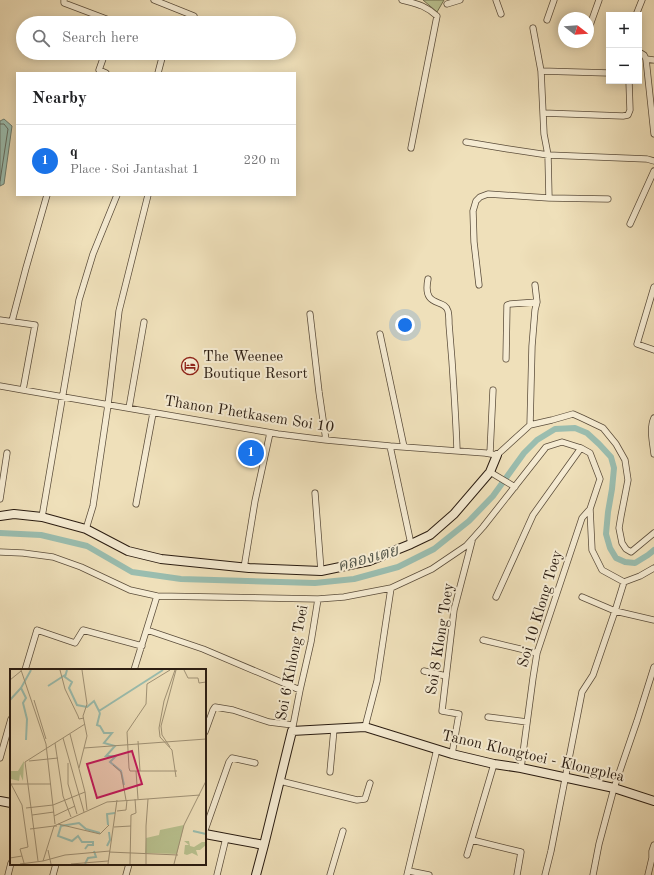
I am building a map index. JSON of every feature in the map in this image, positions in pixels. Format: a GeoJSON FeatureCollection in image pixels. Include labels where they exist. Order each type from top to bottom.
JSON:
{"type":"FeatureCollection","features":[{"type":"Feature","properties":{"kind":"street"},"geometry":{"type":"LineString","coordinates":[[64,0],[64,2],[99,16]]}},
{"type":"Feature","properties":{"kind":"street"},"geometry":{"type":"LineString","coordinates":[[154,0],[194,16]]}},
{"type":"Feature","properties":{"kind":"street"},"geometry":{"type":"LineString","coordinates":[[402,0],[422,6],[437,16],[411,148]]}},
{"type":"Feature","properties":{"kind":"street"},"geometry":{"type":"LineString","coordinates":[[447,4],[460,0]]}},
{"type":"Feature","properties":{"kind":"street"},"geometry":{"type":"LineString","coordinates":[[496,0],[501,14]]}},
{"type":"Feature","properties":{"kind":"street"},"geometry":{"type":"LineString","coordinates":[[547,20],[554,0]]}},
{"type":"Feature","properties":{"kind":"street"},"geometry":{"type":"LineString","coordinates":[[594,14],[599,0]]}},
{"type":"Feature","properties":{"kind":"street"},"geometry":{"type":"LineString","coordinates":[[637,12],[642,0]]}},
{"type":"Feature","properties":{"kind":"street"},"geometry":{"type":"LineString","coordinates":[[533,28],[540,71],[544,134],[548,155],[549,198]]}},
{"type":"Feature","properties":{"kind":"street"},"geometry":{"type":"LineString","coordinates":[[642,54],[646,59],[654,134]]}},
{"type":"Feature","properties":{"kind":"street"},"geometry":{"type":"LineString","coordinates":[[646,59],[654,60]]}},
{"type":"Feature","properties":{"kind":"street"},"geometry":{"type":"LineString","coordinates":[[103,60],[99,70],[104,72]]}},
{"type":"Feature","properties":{"kind":"street"},"geometry":{"type":"LineString","coordinates":[[158,72],[161,60]]}},
{"type":"Feature","properties":{"kind":"street"},"geometry":{"type":"LineString","coordinates":[[540,71],[606,73]]}},
{"type":"Feature","properties":{"kind":"street"},"geometry":{"type":"LineString","coordinates":[[543,112],[628,115],[630,110],[629,84]]}},
{"type":"Feature","properties":{"kind":"street"},"geometry":{"type":"LineString","coordinates":[[466,142],[548,155],[647,159],[654,161]]}},
{"type":"Feature","properties":{"kind":"street"},"geometry":{"type":"LineString","coordinates":[[630,224],[654,171]]}},
{"type":"Feature","properties":{"kind":"street"},"geometry":{"type":"LineString","coordinates":[[479,286],[473,210],[476,201],[480,196],[488,194],[549,198],[608,198]]}},
{"type":"Feature","properties":{"kind":"street"},"geometry":{"type":"LineString","coordinates":[[12,322],[47,196]]}},
{"type":"Feature","properties":{"kind":"street"},"geometry":{"type":"LineString","coordinates":[[42,517],[79,300],[93,254],[117,196]]}},
{"type":"Feature","properties":{"kind":"street"},"geometry":{"type":"LineString","coordinates":[[86,529],[93,506],[108,405],[119,311],[148,196]]}},
{"type":"Feature","properties":{"kind":"street"},"geometry":{"type":"LineString","coordinates":[[428,279],[426,287],[427,294],[432,300],[444,305],[448,311],[457,450]]}},
{"type":"Feature","properties":{"kind":"street"},"geometry":{"type":"LineString","coordinates":[[530,425],[532,346],[537,302],[535,285]]}},
{"type":"Feature","properties":{"kind":"street"},"geometry":{"type":"LineString","coordinates":[[654,287],[637,344],[654,350]]}},
{"type":"Feature","properties":{"kind":"street"},"geometry":{"type":"LineString","coordinates":[[506,359],[507,305],[537,302]]}},
{"type":"Feature","properties":{"kind":"street"},"geometry":{"type":"LineString","coordinates":[[310,314],[326,440]]}},
{"type":"Feature","properties":{"kind":"street"},"geometry":{"type":"LineString","coordinates":[[0,320],[35,326],[24,390]]}},
{"type":"Feature","properties":{"kind":"street"},"geometry":{"type":"LineString","coordinates":[[129,408],[144,322]]}},
{"type":"Feature","properties":{"kind":"street"},"geometry":{"type":"LineString","coordinates":[[380,334],[404,447]]}},
{"type":"Feature","properties":{"kind":"street","name":"Thanon Phetkasem Soi 10"},"geometry":{"type":"LineString","coordinates":[[0,386],[270,433],[326,440],[493,454]]}},
{"type":"Feature","properties":{"kind":"street"},"geometry":{"type":"LineString","coordinates":[[0,516],[14,514],[42,517],[86,529],[128,551],[160,559],[244,568],[321,571],[369,561],[411,544],[430,534],[454,514],[490,472],[493,454],[493,390]]}},
{"type":"Feature","properties":{"kind":"street"},"geometry":{"type":"LineString","coordinates":[[136,504],[153,413]]}},
{"type":"Feature","properties":{"kind":"street"},"geometry":{"type":"LineString","coordinates":[[493,454],[530,425],[573,414],[603,428],[616,444],[625,460],[628,480],[621,516],[620,528],[622,542],[626,549],[631,552],[654,533]]}},
{"type":"Feature","properties":{"kind":"street"},"geometry":{"type":"LineString","coordinates":[[654,418],[652,422],[654,454]]}},
{"type":"Feature","properties":{"kind":"street"},"geometry":{"type":"LineString","coordinates":[[244,568],[255,501],[270,433]]}},
{"type":"Feature","properties":{"kind":"street"},"geometry":{"type":"LineString","coordinates":[[0,552],[23,553],[52,557],[81,567],[130,590],[158,596],[318,599],[391,588],[432,569],[466,546],[483,527],[546,447],[562,442],[581,448],[590,453],[600,479],[590,509],[592,550],[602,570],[624,582],[640,576],[654,568]]}},
{"type":"Feature","properties":{"kind":"street"},"geometry":{"type":"LineString","coordinates":[[390,446],[411,544]]}},
{"type":"Feature","properties":{"kind":"street"},"geometry":{"type":"LineString","coordinates":[[496,597],[533,515],[581,448]]}},
{"type":"Feature","properties":{"kind":"street"},"geometry":{"type":"LineString","coordinates":[[0,499],[8,453]]}},
{"type":"Feature","properties":{"kind":"street"},"geometry":{"type":"LineString","coordinates":[[490,472],[515,487]]}},
{"type":"Feature","properties":{"kind":"street"},"geometry":{"type":"LineString","coordinates":[[315,493],[321,571]]}},
{"type":"Feature","properties":{"kind":"street","name":"Soi 10 Klong Toey"},"geometry":{"type":"LineString","coordinates":[[521,768],[533,678],[538,653],[582,518],[590,509]]}},
{"type":"Feature","properties":{"kind":"street","name":"Soi 8 Klong Toey"},"geometry":{"type":"LineString","coordinates":[[452,754],[459,714],[442,711],[454,610],[472,539]]}},
{"type":"Feature","properties":{"kind":"street"},"geometry":{"type":"LineString","coordinates":[[545,875],[582,692],[593,675],[624,582]]}},
{"type":"Feature","properties":{"kind":"street"},"geometry":{"type":"LineString","coordinates":[[365,727],[378,681],[391,588]]}},
{"type":"Feature","properties":{"kind":"street"},"geometry":{"type":"LineString","coordinates":[[134,669],[158,596]]}},
{"type":"Feature","properties":{"kind":"street"},"geometry":{"type":"LineString","coordinates":[[582,598],[615,611],[654,620]]}},
{"type":"Feature","properties":{"kind":"street","name":"Soi 6 Khlong Toei"},"geometry":{"type":"LineString","coordinates":[[292,728],[311,642],[318,599]]}},
{"type":"Feature","properties":{"kind":"street"},"geometry":{"type":"LineString","coordinates":[[25,669],[36,630],[76,643],[83,630],[142,646]]}},
{"type":"Feature","properties":{"kind":"street"},"geometry":{"type":"LineString","coordinates":[[147,630],[203,649],[300,690]]}},
{"type":"Feature","properties":{"kind":"street"},"geometry":{"type":"LineString","coordinates":[[483,640],[538,653]]}},
{"type":"Feature","properties":{"kind":"street"},"geometry":{"type":"LineString","coordinates":[[593,875],[599,844],[614,788],[654,667]]}},
{"type":"Feature","properties":{"kind":"street"},"geometry":{"type":"LineString","coordinates":[[424,671],[446,676]]}},
{"type":"Feature","properties":{"kind":"street"},"geometry":{"type":"LineString","coordinates":[[206,729],[215,707],[233,710],[292,728],[256,875]]}},
{"type":"Feature","properties":{"kind":"street"},"geometry":{"type":"LineString","coordinates":[[488,717],[527,722]]}},
{"type":"Feature","properties":{"kind":"street"},"geometry":{"type":"LineString","coordinates":[[0,758],[10,723]]}},
{"type":"Feature","properties":{"kind":"street","name":"Tanon Klongtoei - Klongplea"},"geometry":{"type":"LineString","coordinates":[[292,728],[334,729],[365,727],[452,754],[614,788],[654,801]]}},
{"type":"Feature","properties":{"kind":"street"},"geometry":{"type":"LineString","coordinates":[[330,772],[334,729]]}},
{"type":"Feature","properties":{"kind":"street"},"geometry":{"type":"LineString","coordinates":[[429,875],[408,873],[437,749]]}},
{"type":"Feature","properties":{"kind":"street"},"geometry":{"type":"LineString","coordinates":[[206,827],[229,762],[232,758],[255,763]]}},
{"type":"Feature","properties":{"kind":"street"},"geometry":{"type":"LineString","coordinates":[[467,855],[494,764]]}},
{"type":"Feature","properties":{"kind":"street"},"geometry":{"type":"LineString","coordinates":[[280,781],[357,800],[365,799],[370,783]]}},
{"type":"Feature","properties":{"kind":"street"},"geometry":{"type":"LineString","coordinates":[[0,801],[10,803]]}},
{"type":"Feature","properties":{"kind":"street"},"geometry":{"type":"LineString","coordinates":[[330,875],[342,831]]}},
{"type":"Feature","properties":{"kind":"street"},"geometry":{"type":"LineString","coordinates":[[206,834],[264,845]]}},
{"type":"Feature","properties":{"kind":"street"},"geometry":{"type":"LineString","coordinates":[[217,875],[226,838]]}},
{"type":"Feature","properties":{"kind":"street"},"geometry":{"type":"LineString","coordinates":[[472,840],[521,852],[517,875]]}},
{"type":"Feature","properties":{"kind":"street"},"geometry":{"type":"LineString","coordinates":[[648,875],[653,858],[653,848]]}},
{"type":"Feature","properties":{"kind":"street"},"geometry":{"type":"LineString","coordinates":[[8,875],[10,865]]}},
{"type":"Feature","properties":{"kind":"street"},"geometry":{"type":"LineString","coordinates":[[53,875],[56,865]]}},
{"type":"Feature","properties":{"kind":"street"},"geometry":{"type":"LineString","coordinates":[[126,875],[129,865]]}},
{"type":"Feature","properties":{"kind":"green space"},"geometry":{"type":"Polygon","coordinates":[[[423,0],[444,0],[437,12],[423,0]]]}},
{"type":"Feature","properties":{"kind":"water"},"geometry":{"type":"Polygon","coordinates":[[[4,119],[12,126],[4,184],[0,186],[0,121],[4,119]]]}},
{"type":"Feature","properties":{"kind":"waterway","name":"คลองเตย"},"geometry":{"type":"LineString","coordinates":[[0,533],[41,535],[87,546],[132,572],[181,579],[315,583],[354,579],[398,567],[434,549],[469,521],[493,496],[524,453],[537,440],[555,429],[575,428],[587,433],[611,457],[614,468],[606,534],[610,548],[616,558],[625,562],[635,563],[654,550]]}},
{"type":"Feature","properties":{"kind":"place","name":"The Weenee Boutique Resort"},"geometry":{"type":"Point","coordinates":[190,366]}},
{"type":"Feature","properties":{"kind":"place","name":"q"},"geometry":{"type":"Point","coordinates":[251,453]}}]}
